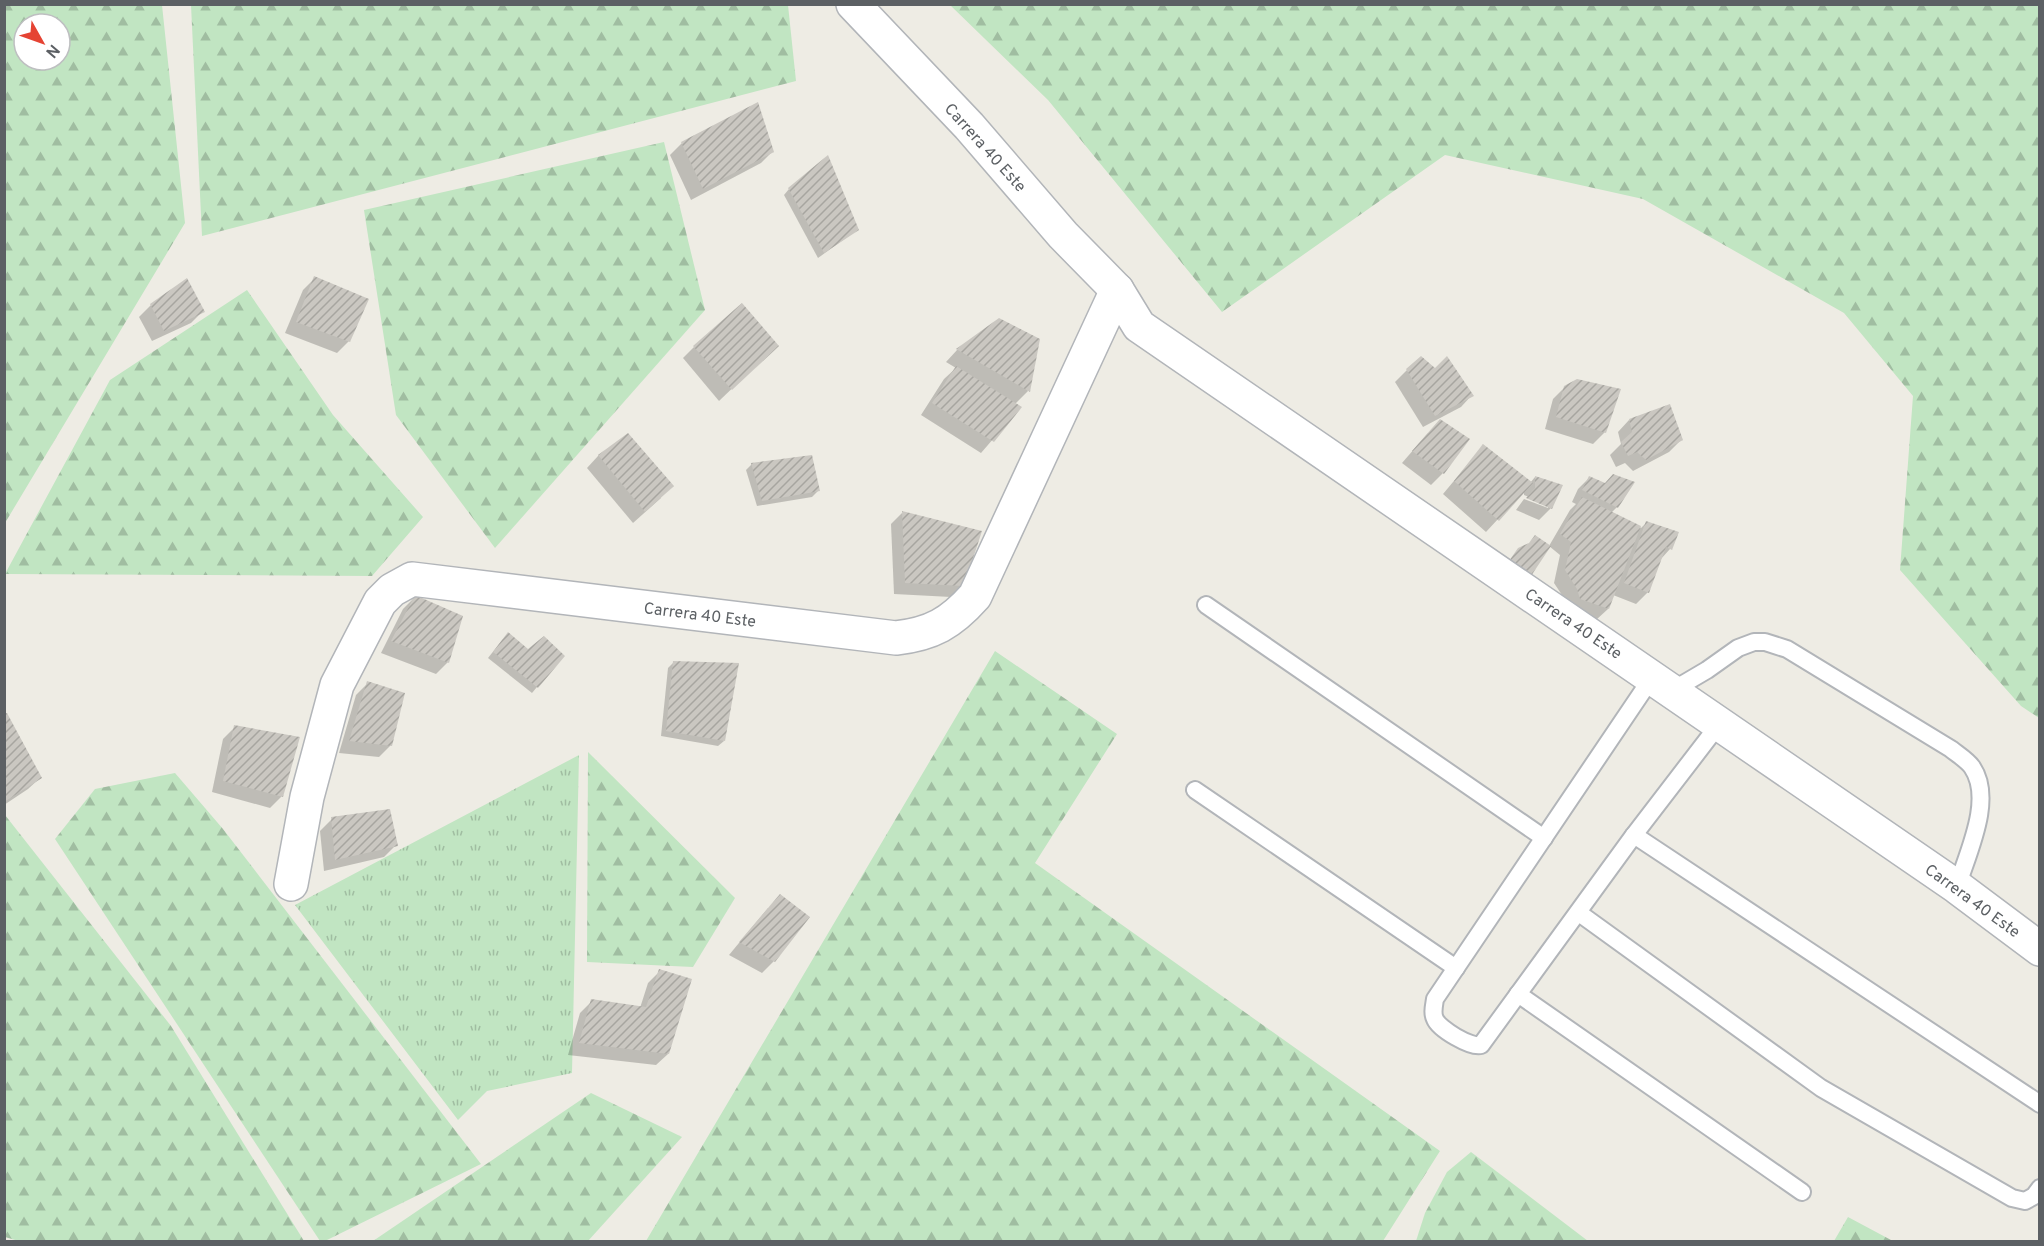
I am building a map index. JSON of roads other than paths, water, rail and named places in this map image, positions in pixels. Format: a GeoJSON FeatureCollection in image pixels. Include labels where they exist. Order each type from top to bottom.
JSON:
{"type":"FeatureCollection","features":[{"type":"Feature","properties":{"kind":"street","name":"Carrera 40 Este"},"geometry":{"type":"LineString","coordinates":[[853,4],[969,126],[1064,235],[1117,290],[1139,326],[1957,886],[2040,949]]}},
{"type":"Feature","properties":{"kind":"street","name":"Carrera 40 Este"},"geometry":{"type":"LineString","coordinates":[[291,884],[307,797],[337,685],[380,602],[392,590],[412,579],[896,638],[930,632],[962,611],[975,596],[1117,290]]}},
{"type":"Feature","properties":{"kind":"lane"},"geometry":{"type":"LineString","coordinates":[[1206,605],[1544,838]]}},
{"type":"Feature","properties":{"kind":"lane"},"geometry":{"type":"LineString","coordinates":[[1720,723],[1634,835],[1481,1045],[1472,1046],[1438,1026],[1433,1016],[1435,999],[1544,838],[1663,683],[1707,670],[1738,648],[1754,642],[1765,642],[1787,649],[1951,749],[1971,765],[1980,784],[1979,816],[1957,886]]}},
{"type":"Feature","properties":{"kind":"lane"},"geometry":{"type":"LineString","coordinates":[[1195,790],[1456,968]]}},
{"type":"Feature","properties":{"kind":"lane"},"geometry":{"type":"LineString","coordinates":[[1634,835],[2040,1104]]}},
{"type":"Feature","properties":{"kind":"lane"},"geometry":{"type":"LineString","coordinates":[[1579,913],[1821,1088],[2012,1197],[2025,1201],[2034,1196],[2040,1188]]}},
{"type":"Feature","properties":{"kind":"lane"},"geometry":{"type":"LineString","coordinates":[[1518,994],[1802,1192]]}}]}
